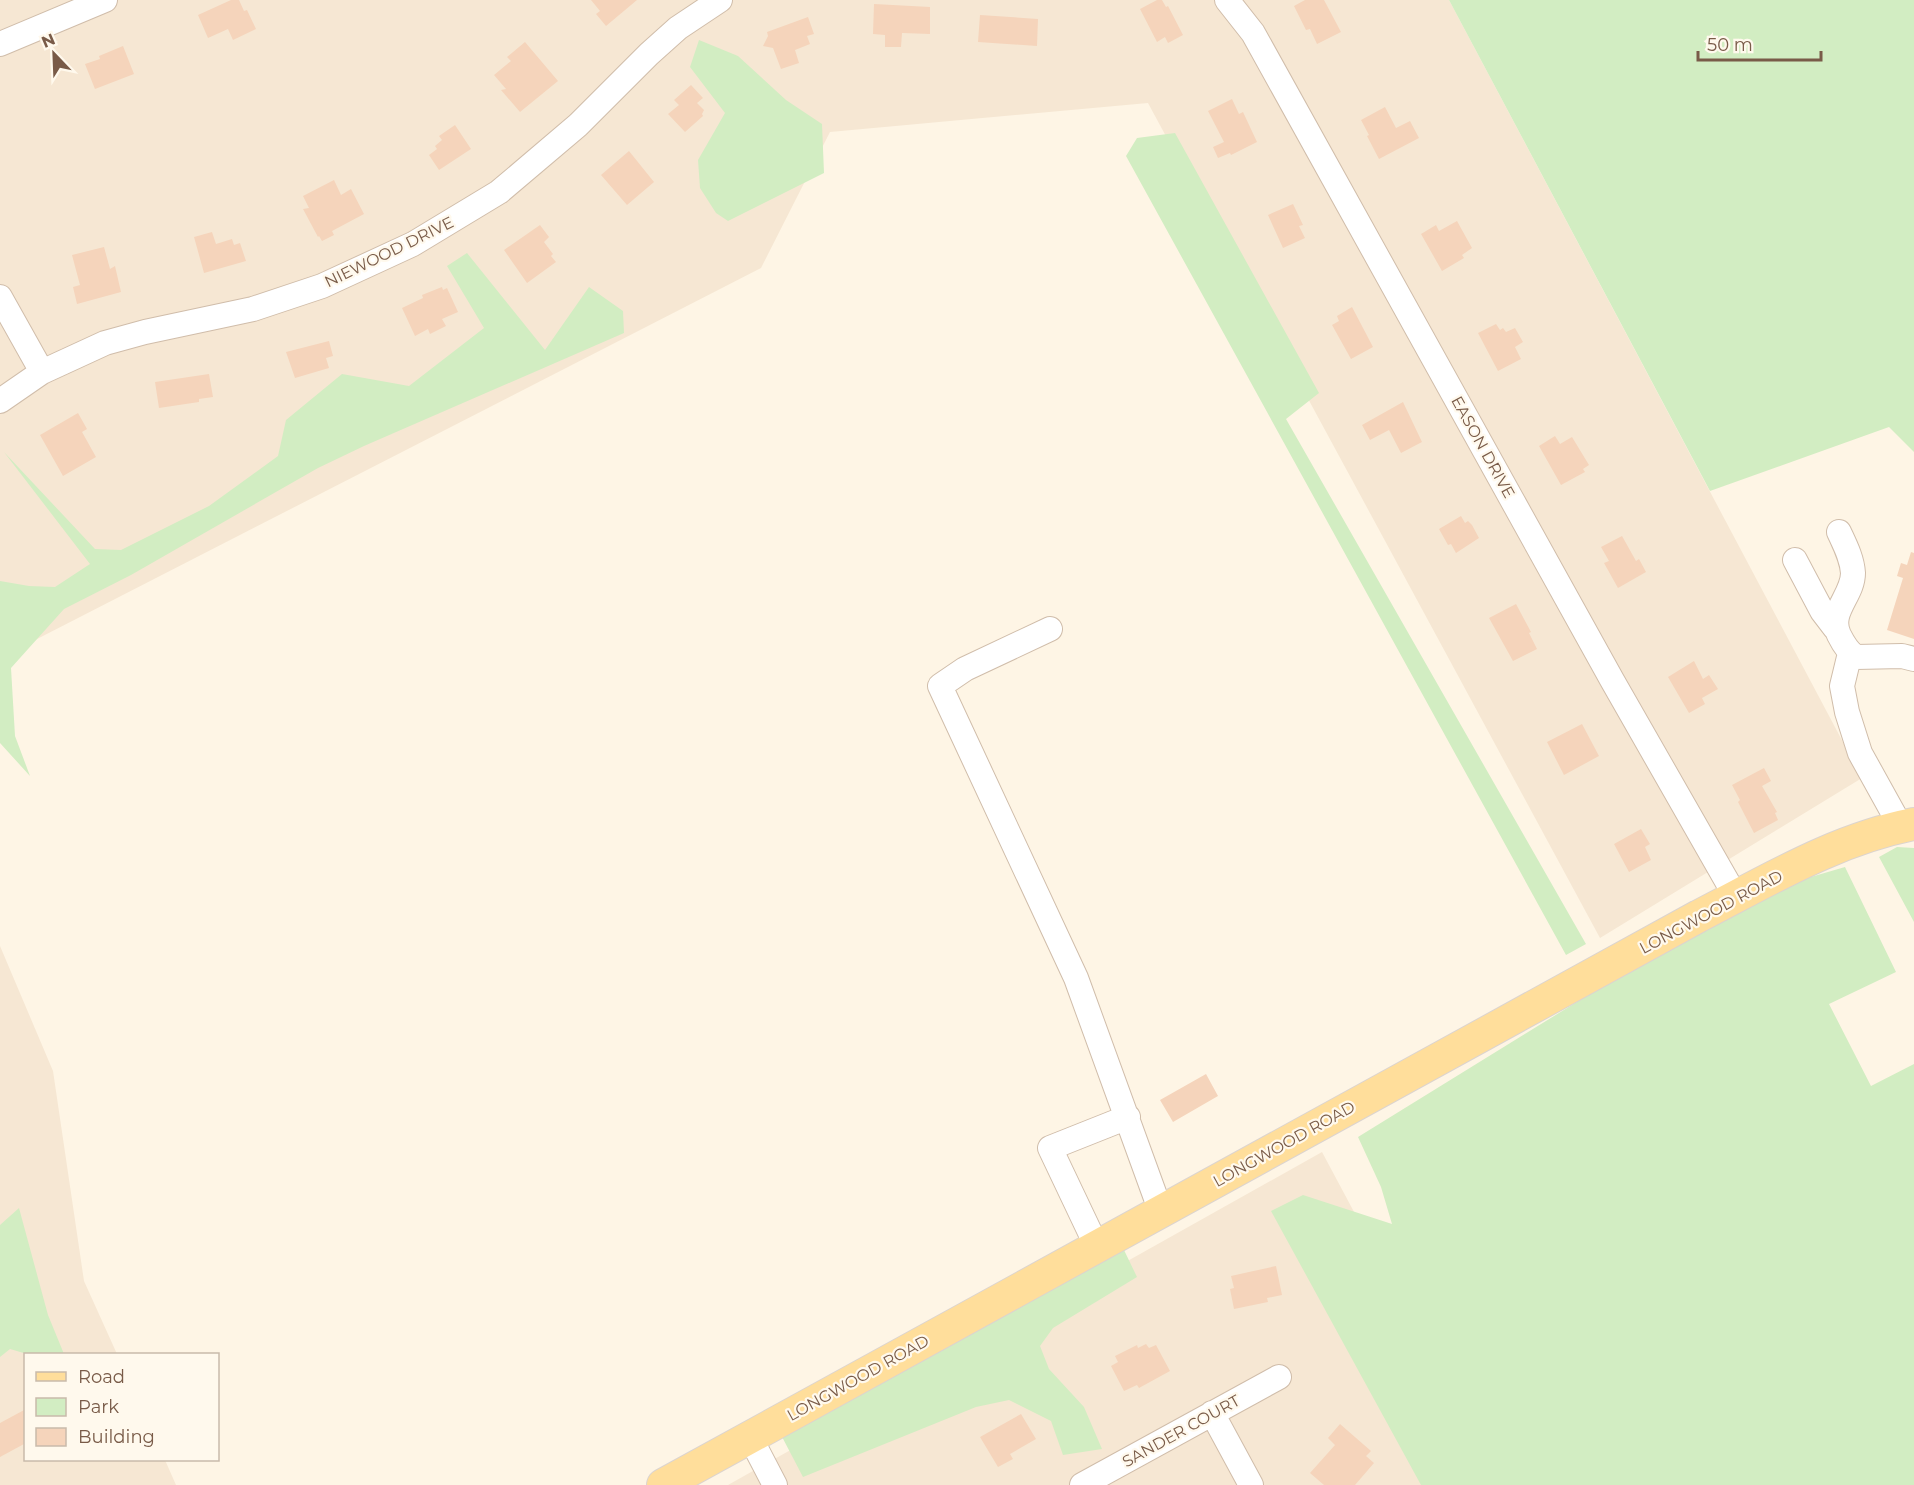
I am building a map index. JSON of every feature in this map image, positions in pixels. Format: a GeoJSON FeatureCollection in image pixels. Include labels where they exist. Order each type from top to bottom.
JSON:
{"type":"FeatureCollection","features":[{"type":"Feature","properties":{"kind":"main road","name":"LONGWOOD ROAD"},"geometry":{"type":"LineString","coordinates":[[663,1485],[1736,897],[1824,851],[1908,825]]}},
{"type":"Feature","properties":{"kind":"street"},"geometry":{"type":"LineString","coordinates":[[0,44],[105,0]]}},
{"type":"Feature","properties":{"kind":"street","name":"NIEWOOD DRIVE"},"geometry":{"type":"LineString","coordinates":[[0,401],[42,372],[105,344],[145,332],[253,309],[312,289],[413,244],[499,192],[578,125],[670,35],[720,0]]}},
{"type":"Feature","properties":{"kind":"street","name":"EASON DRIVE"},"geometry":{"type":"LineString","coordinates":[[1227,0],[1253,33],[1595,649],[1736,897]]}},
{"type":"Feature","properties":{"kind":"street"},"geometry":{"type":"LineString","coordinates":[[0,297],[42,372]]}},
{"type":"Feature","properties":{"kind":"street"},"geometry":{"type":"LineString","coordinates":[[1835,628],[1835,618],[1853,574],[1850,556],[1839,532]]}},
{"type":"Feature","properties":{"kind":"street"},"geometry":{"type":"LineString","coordinates":[[1796,560],[1822,611],[1850,653],[1861,658],[1902,656],[1914,659]]}},
{"type":"Feature","properties":{"kind":"street"},"geometry":{"type":"LineString","coordinates":[[1050,629],[965,669],[940,686],[1076,978],[1161,1212]]}},
{"type":"Feature","properties":{"kind":"street"},"geometry":{"type":"LineString","coordinates":[[1850,653],[1842,686],[1847,712],[1860,753],[1908,825]]}},
{"type":"Feature","properties":{"kind":"street"},"geometry":{"type":"LineString","coordinates":[[1097,1247],[1050,1148],[1128,1117]]}},
{"type":"Feature","properties":{"kind":"street","name":"SANDER COURT"},"geometry":{"type":"LineString","coordinates":[[1082,1485],[1279,1377]]}},
{"type":"Feature","properties":{"kind":"street"},"geometry":{"type":"LineString","coordinates":[[1212,1413],[1251,1485]]}},
{"type":"Feature","properties":{"kind":"street"},"geometry":{"type":"LineString","coordinates":[[750,1437],[775,1485]]}},
{"type":"Feature","properties":{"kind":"shaded area"},"geometry":{"type":"Polygon","coordinates":[[[0,0],[1449,0],[1862,778],[1600,938],[1148,103],[830,132],[761,268],[0,658],[0,0]]]}},
{"type":"Feature","properties":{"kind":"shaded area"},"geometry":{"type":"Polygon","coordinates":[[[0,946],[53,1071],[84,1281],[117,1353],[24,1353],[24,1461],[165,1461],[176,1485],[0,1485],[0,946]]]}},
{"type":"Feature","properties":{"kind":"shaded area"},"geometry":{"type":"Polygon","coordinates":[[[1322,1152],[1500,1485],[728,1485],[1322,1152]]]}},
{"type":"Feature","properties":{"kind":"green space"},"geometry":{"type":"Polygon","coordinates":[[[1449,0],[1914,0],[1914,452],[1889,427],[1710,491],[1449,0]]]}},
{"type":"Feature","properties":{"kind":"green space"},"geometry":{"type":"Polygon","coordinates":[[[699,40],[738,56],[786,100],[822,124],[824,173],[728,221],[716,213],[700,188],[698,160],[725,113],[690,67],[699,40]]]}},
{"type":"Feature","properties":{"kind":"green space"},"geometry":{"type":"Polygon","coordinates":[[[1175,133],[1319,393],[1286,419],[1586,944],[1566,955],[1126,156],[1137,138],[1175,133]]]}},
{"type":"Feature","properties":{"kind":"green space"},"geometry":{"type":"Polygon","coordinates":[[[467,253],[545,350],[589,287],[623,311],[624,333],[318,468],[131,575],[64,609],[11,668],[15,736],[30,776],[0,743],[0,581],[29,586],[55,587],[90,564],[4,452],[95,549],[121,550],[209,506],[278,456],[286,420],[342,374],[409,386],[484,328],[447,266],[467,253]]]}},
{"type":"Feature","properties":{"kind":"green space"},"geometry":{"type":"Polygon","coordinates":[[[1897,847],[1914,848],[1914,922],[1879,857],[1897,847]]]}},
{"type":"Feature","properties":{"kind":"green space"},"geometry":{"type":"Polygon","coordinates":[[[1845,867],[1896,972],[1829,1004],[1871,1086],[1914,1064],[1914,1485],[1421,1485],[1271,1211],[1303,1195],[1392,1224],[1381,1187],[1358,1137],[1627,971],[1804,879],[1845,867]]]}},
{"type":"Feature","properties":{"kind":"green space"},"geometry":{"type":"Polygon","coordinates":[[[19,1208],[48,1315],[64,1353],[24,1353],[10,1349],[0,1357],[0,1225],[19,1208]]]}},
{"type":"Feature","properties":{"kind":"green space"},"geometry":{"type":"Polygon","coordinates":[[[1124,1250],[1137,1277],[1053,1328],[1040,1346],[1049,1369],[1084,1407],[1102,1449],[1063,1455],[1051,1421],[1009,1400],[976,1407],[803,1477],[780,1433],[1124,1250]]]}},
{"type":"Feature","properties":{"kind":"building"},"geometry":{"type":"Polygon","coordinates":[[[231,0],[239,0],[244,11],[247,10],[256,29],[233,40],[228,29],[208,38],[198,15],[231,0]]]}},
{"type":"Feature","properties":{"kind":"building"},"geometry":{"type":"Polygon","coordinates":[[[591,0],[637,0],[606,26],[596,14],[600,11],[591,0]]]}},
{"type":"Feature","properties":{"kind":"building"},"geometry":{"type":"Polygon","coordinates":[[[1157,0],[1162,0],[1166,7],[1168,6],[1183,35],[1168,43],[1165,37],[1157,42],[1140,9],[1157,0]]]}},
{"type":"Feature","properties":{"kind":"building"},"geometry":{"type":"Polygon","coordinates":[[[1305,0],[1324,0],[1341,32],[1317,44],[1310,29],[1306,30],[1294,6],[1305,0]]]}},
{"type":"Feature","properties":{"kind":"building"},"geometry":{"type":"Polygon","coordinates":[[[874,4],[930,7],[930,34],[902,33],[901,47],[885,47],[885,35],[873,34],[874,4]]]}},
{"type":"Feature","properties":{"kind":"building"},"geometry":{"type":"Polygon","coordinates":[[[980,15],[1038,19],[1037,46],[978,42],[980,15]]]}},
{"type":"Feature","properties":{"kind":"building"},"geometry":{"type":"Polygon","coordinates":[[[808,17],[814,34],[807,36],[810,44],[795,50],[799,63],[781,69],[773,48],[763,46],[768,36],[767,32],[808,17]]]}},
{"type":"Feature","properties":{"kind":"building"},"geometry":{"type":"Polygon","coordinates":[[[525,42],[558,81],[520,112],[501,90],[506,89],[494,75],[511,61],[507,57],[525,42]]]}},
{"type":"Feature","properties":{"kind":"building"},"geometry":{"type":"Polygon","coordinates":[[[123,46],[134,74],[95,89],[85,64],[100,59],[99,56],[123,46]]]}},
{"type":"Feature","properties":{"kind":"building"},"geometry":{"type":"Polygon","coordinates":[[[691,85],[703,98],[697,103],[704,110],[703,116],[685,132],[668,114],[679,105],[674,100],[691,85]]]}},
{"type":"Feature","properties":{"kind":"building"},"geometry":{"type":"Polygon","coordinates":[[[1232,99],[1239,114],[1243,112],[1257,142],[1231,155],[1230,153],[1218,158],[1213,147],[1224,142],[1208,111],[1232,99]]]}},
{"type":"Feature","properties":{"kind":"building"},"geometry":{"type":"Polygon","coordinates":[[[1385,107],[1396,128],[1410,121],[1419,138],[1379,159],[1361,120],[1385,107]]]}},
{"type":"Feature","properties":{"kind":"building"},"geometry":{"type":"Polygon","coordinates":[[[455,125],[471,149],[439,170],[429,155],[437,149],[435,146],[442,140],[439,136],[455,125]]]}},
{"type":"Feature","properties":{"kind":"building"},"geometry":{"type":"Polygon","coordinates":[[[629,151],[654,182],[627,205],[601,175],[629,151]]]}},
{"type":"Feature","properties":{"kind":"building"},"geometry":{"type":"Polygon","coordinates":[[[334,180],[341,195],[351,189],[364,214],[332,231],[334,235],[322,241],[303,209],[309,208],[303,196],[334,180]]]}},
{"type":"Feature","properties":{"kind":"building"},"geometry":{"type":"Polygon","coordinates":[[[1293,204],[1303,225],[1299,226],[1305,238],[1283,248],[1268,215],[1293,204]]]}},
{"type":"Feature","properties":{"kind":"building"},"geometry":{"type":"Polygon","coordinates":[[[1457,221],[1472,248],[1462,255],[1464,258],[1442,271],[1421,234],[1436,225],[1439,231],[1457,221]]]}},
{"type":"Feature","properties":{"kind":"building"},"geometry":{"type":"Polygon","coordinates":[[[540,225],[549,237],[544,242],[556,262],[527,283],[504,250],[540,225]]]}},
{"type":"Feature","properties":{"kind":"building"},"geometry":{"type":"Polygon","coordinates":[[[212,232],[216,244],[232,239],[234,245],[240,243],[246,261],[204,273],[194,237],[212,232]]]}},
{"type":"Feature","properties":{"kind":"building"},"geometry":{"type":"Polygon","coordinates":[[[104,247],[110,269],[115,266],[121,292],[77,304],[73,287],[80,285],[72,255],[104,247]]]}},
{"type":"Feature","properties":{"kind":"building"},"geometry":{"type":"Polygon","coordinates":[[[442,287],[443,290],[447,288],[458,312],[442,319],[446,326],[430,334],[428,329],[415,336],[402,308],[423,298],[422,295],[442,287]]]}},
{"type":"Feature","properties":{"kind":"building"},"geometry":{"type":"Polygon","coordinates":[[[1352,307],[1373,347],[1351,359],[1332,325],[1339,321],[1337,316],[1352,307]]]}},
{"type":"Feature","properties":{"kind":"building"},"geometry":{"type":"Polygon","coordinates":[[[1496,324],[1500,330],[1503,328],[1506,332],[1515,328],[1523,342],[1515,347],[1521,359],[1498,371],[1478,333],[1496,324]]]}},
{"type":"Feature","properties":{"kind":"building"},"geometry":{"type":"Polygon","coordinates":[[[329,341],[333,356],[326,358],[329,368],[295,378],[286,352],[329,341]]]}},
{"type":"Feature","properties":{"kind":"building"},"geometry":{"type":"Polygon","coordinates":[[[209,374],[213,397],[199,399],[199,402],[159,408],[155,382],[209,374]]]}},
{"type":"Feature","properties":{"kind":"building"},"geometry":{"type":"Polygon","coordinates":[[[1403,402],[1422,442],[1401,453],[1389,430],[1370,440],[1362,425],[1403,402]]]}},
{"type":"Feature","properties":{"kind":"building"},"geometry":{"type":"Polygon","coordinates":[[[78,413],[87,429],[82,432],[96,457],[63,476],[40,435],[78,413]]]}},
{"type":"Feature","properties":{"kind":"building"},"geometry":{"type":"Polygon","coordinates":[[[1555,436],[1560,444],[1572,437],[1589,465],[1583,469],[1585,472],[1561,485],[1539,446],[1555,436]]]}},
{"type":"Feature","properties":{"kind":"building"},"geometry":{"type":"Polygon","coordinates":[[[1461,516],[1465,523],[1468,521],[1472,525],[1479,538],[1456,553],[1451,544],[1448,545],[1439,529],[1461,516]]]}},
{"type":"Feature","properties":{"kind":"building"},"geometry":{"type":"Polygon","coordinates":[[[1622,536],[1636,561],[1639,559],[1646,572],[1618,588],[1604,563],[1609,561],[1601,547],[1622,536]]]}},
{"type":"Feature","properties":{"kind":"building"},"geometry":{"type":"Polygon","coordinates":[[[1911,552],[1914,553],[1914,639],[1887,630],[1903,578],[1897,576],[1901,563],[1907,565],[1911,552]]]}},
{"type":"Feature","properties":{"kind":"building"},"geometry":{"type":"Polygon","coordinates":[[[1516,604],[1537,649],[1513,661],[1489,618],[1516,604]]]}},
{"type":"Feature","properties":{"kind":"building"},"geometry":{"type":"Polygon","coordinates":[[[1694,661],[1703,679],[1709,675],[1718,689],[1702,698],[1705,704],[1689,713],[1668,677],[1694,661]]]}},
{"type":"Feature","properties":{"kind":"building"},"geometry":{"type":"Polygon","coordinates":[[[1582,724],[1599,756],[1564,775],[1547,742],[1582,724]]]}},
{"type":"Feature","properties":{"kind":"building"},"geometry":{"type":"Polygon","coordinates":[[[1764,768],[1771,781],[1762,786],[1777,812],[1775,813],[1778,820],[1754,833],[1732,785],[1764,768]]]}},
{"type":"Feature","properties":{"kind":"building"},"geometry":{"type":"Polygon","coordinates":[[[1641,829],[1650,844],[1645,847],[1651,860],[1629,872],[1614,844],[1641,829]]]}},
{"type":"Feature","properties":{"kind":"building"},"geometry":{"type":"Polygon","coordinates":[[[1206,1074],[1218,1096],[1173,1122],[1160,1100],[1206,1074]]]}},
{"type":"Feature","properties":{"kind":"building"},"geometry":{"type":"Polygon","coordinates":[[[1276,1266],[1282,1295],[1267,1298],[1268,1302],[1234,1309],[1230,1289],[1234,1288],[1231,1276],[1276,1266]]]}},
{"type":"Feature","properties":{"kind":"building"},"geometry":{"type":"Polygon","coordinates":[[[1146,1344],[1149,1348],[1156,1345],[1170,1371],[1139,1388],[1137,1385],[1124,1391],[1111,1366],[1118,1362],[1115,1356],[1137,1345],[1138,1348],[1146,1344]]]}},
{"type":"Feature","properties":{"kind":"building"},"geometry":{"type":"Polygon","coordinates":[[[24,1410],[24,1444],[0,1457],[0,1423],[24,1410]]]}},
{"type":"Feature","properties":{"kind":"building"},"geometry":{"type":"Polygon","coordinates":[[[1021,1414],[1036,1439],[1010,1454],[1013,1459],[998,1467],[980,1437],[1021,1414]]]}},
{"type":"Feature","properties":{"kind":"building"},"geometry":{"type":"Polygon","coordinates":[[[1340,1424],[1371,1451],[1366,1456],[1374,1463],[1355,1485],[1324,1485],[1310,1473],[1335,1445],[1328,1438],[1340,1424]]]}}]}
